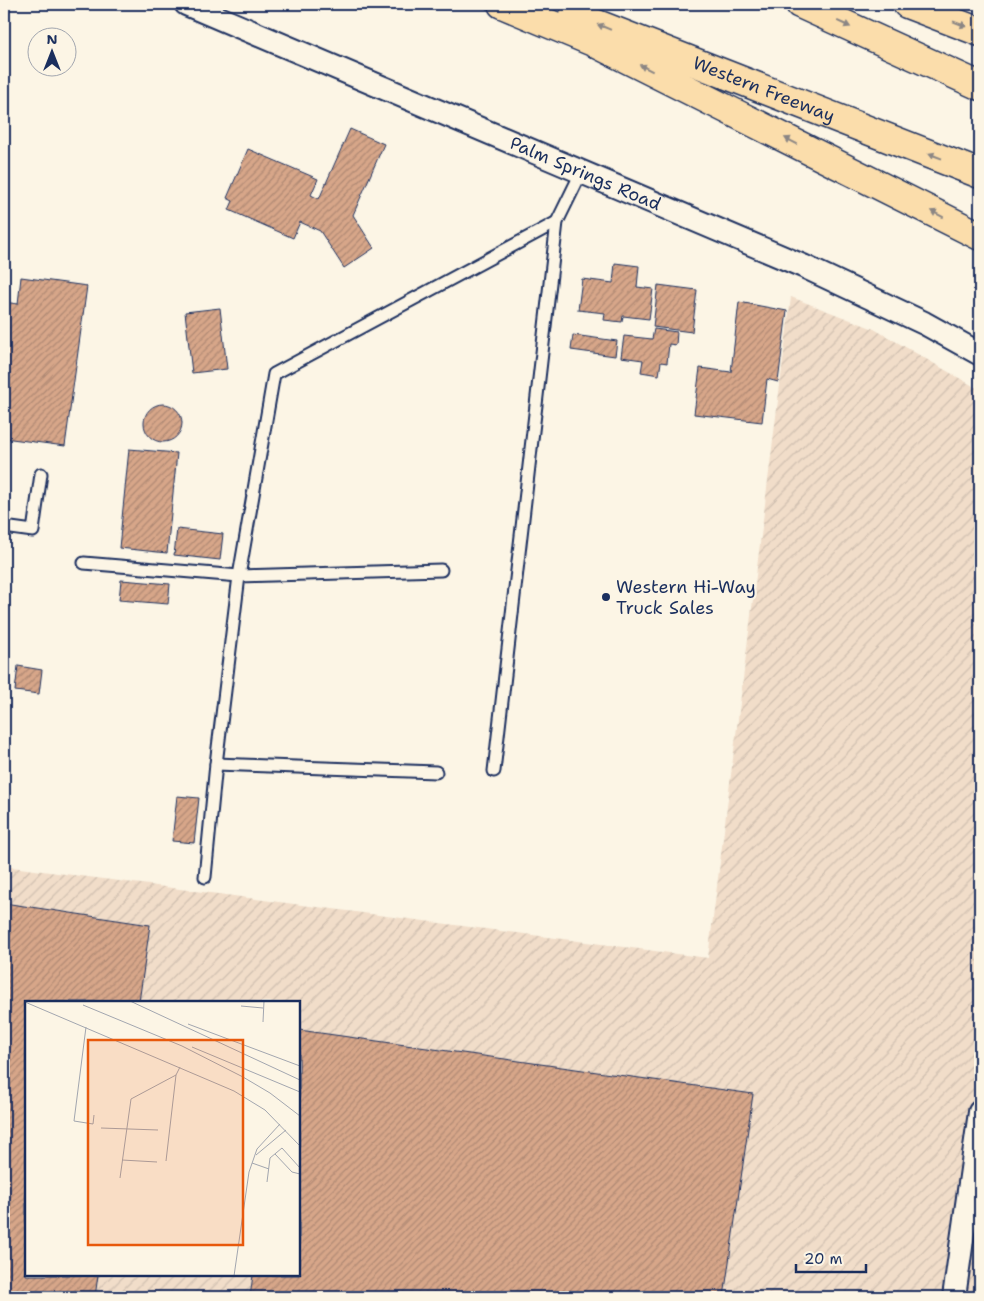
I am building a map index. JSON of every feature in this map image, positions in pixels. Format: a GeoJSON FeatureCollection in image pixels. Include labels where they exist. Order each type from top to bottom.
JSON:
{"type":"FeatureCollection","features":[{"type":"Feature","properties":{"kind":"highway"},"geometry":{"type":"LineString","coordinates":[[502,4],[593,42],[980,236]]}},
{"type":"Feature","properties":{"kind":"highway","name":"Western Freeway"},"geometry":{"type":"LineString","coordinates":[[547,4],[980,174]]}},
{"type":"Feature","properties":{"kind":"highway"},"geometry":{"type":"LineString","coordinates":[[800,4],[980,86]]}},
{"type":"Feature","properties":{"kind":"highway"},"geometry":{"type":"LineString","coordinates":[[907,4],[980,32]]}},
{"type":"Feature","properties":{"kind":"street","name":"Palm Springs Road"},"geometry":{"type":"LineString","coordinates":[[186,4],[803,266],[924,323],[980,354]]}},
{"type":"Feature","properties":{"kind":"street"},"geometry":{"type":"LineString","coordinates":[[954,1297],[980,1112]]}},
{"type":"Feature","properties":{"kind":"lane"},"geometry":{"type":"LineString","coordinates":[[494,771],[557,222],[582,172]]}},
{"type":"Feature","properties":{"kind":"lane"},"geometry":{"type":"LineString","coordinates":[[204,877],[239,576],[274,374],[557,222]]}},
{"type":"Feature","properties":{"kind":"lane"},"geometry":{"type":"LineString","coordinates":[[4,527],[33,532],[41,474]]}},
{"type":"Feature","properties":{"kind":"lane"},"geometry":{"type":"LineString","coordinates":[[84,563],[239,576],[441,570]]}},
{"type":"Feature","properties":{"kind":"lane"},"geometry":{"type":"LineString","coordinates":[[216,764],[436,772]]}},
{"type":"Feature","properties":{"kind":"shaded area"},"geometry":{"type":"Polygon","coordinates":[[[791,297],[874,329],[980,390],[980,1297],[4,1297],[4,866],[708,958],[791,297]]]}},
{"type":"Feature","properties":{"kind":"building"},"geometry":{"type":"Polygon","coordinates":[[[350,129],[384,144],[353,215],[374,248],[344,268],[320,231],[300,222],[293,238],[229,210],[233,201],[227,198],[248,149],[318,179],[311,195],[319,199],[350,129]]]}},
{"type":"Feature","properties":{"kind":"building"},"geometry":{"type":"Polygon","coordinates":[[[615,263],[639,266],[637,287],[653,289],[649,319],[623,316],[622,322],[604,320],[605,313],[578,310],[582,279],[613,283],[615,263]]]}},
{"type":"Feature","properties":{"kind":"building"},"geometry":{"type":"Polygon","coordinates":[[[21,277],[87,286],[65,446],[4,438],[4,302],[18,304],[21,277]]]}},
{"type":"Feature","properties":{"kind":"building"},"geometry":{"type":"Polygon","coordinates":[[[658,285],[697,290],[692,332],[653,327],[658,285]]]}},
{"type":"Feature","properties":{"kind":"building"},"geometry":{"type":"Polygon","coordinates":[[[739,302],[787,311],[778,382],[767,379],[762,422],[694,414],[700,368],[731,372],[739,302]]]}},
{"type":"Feature","properties":{"kind":"building"},"geometry":{"type":"Polygon","coordinates":[[[220,308],[227,369],[192,373],[185,312],[220,308]]]}},
{"type":"Feature","properties":{"kind":"building"},"geometry":{"type":"Polygon","coordinates":[[[654,329],[677,332],[676,345],[669,344],[667,363],[661,362],[659,375],[641,372],[643,360],[621,357],[624,336],[652,339],[654,329]]]}},
{"type":"Feature","properties":{"kind":"building"},"geometry":{"type":"Polygon","coordinates":[[[573,335],[617,341],[615,356],[571,350],[573,335]]]}},
{"type":"Feature","properties":{"kind":"building"},"geometry":{"type":"Polygon","coordinates":[[[163,404],[170,405],[176,410],[181,416],[181,430],[176,436],[170,441],[163,442],[156,441],[150,436],[145,430],[144,423],[145,416],[150,410],[156,405],[163,404]]]}},
{"type":"Feature","properties":{"kind":"building"},"geometry":{"type":"Polygon","coordinates":[[[129,449],[177,453],[167,553],[119,548],[129,449]]]}},
{"type":"Feature","properties":{"kind":"building"},"geometry":{"type":"Polygon","coordinates":[[[177,529],[223,534],[220,560],[174,555],[177,529]]]}},
{"type":"Feature","properties":{"kind":"building"},"geometry":{"type":"Polygon","coordinates":[[[121,580],[170,584],[168,604],[119,600],[121,580]]]}},
{"type":"Feature","properties":{"kind":"building"},"geometry":{"type":"Polygon","coordinates":[[[18,666],[42,670],[39,694],[15,691],[18,666]]]}},
{"type":"Feature","properties":{"kind":"building"},"geometry":{"type":"Polygon","coordinates":[[[177,796],[199,798],[194,843],[172,841],[177,796]]]}},
{"type":"Feature","properties":{"kind":"building"},"geometry":{"type":"Polygon","coordinates":[[[4,903],[150,925],[139,1001],[25,1001],[25,1276],[98,1276],[95,1297],[4,1297],[4,903]]]}},
{"type":"Feature","properties":{"kind":"building"},"geometry":{"type":"Polygon","coordinates":[[[300,1030],[753,1094],[724,1297],[250,1297],[253,1276],[300,1276],[300,1030]]]}},
{"type":"Feature","properties":{"kind":"place","name":"Western Hi-Way Truck Sales"},"geometry":{"type":"Point","coordinates":[606,597]}}]}
